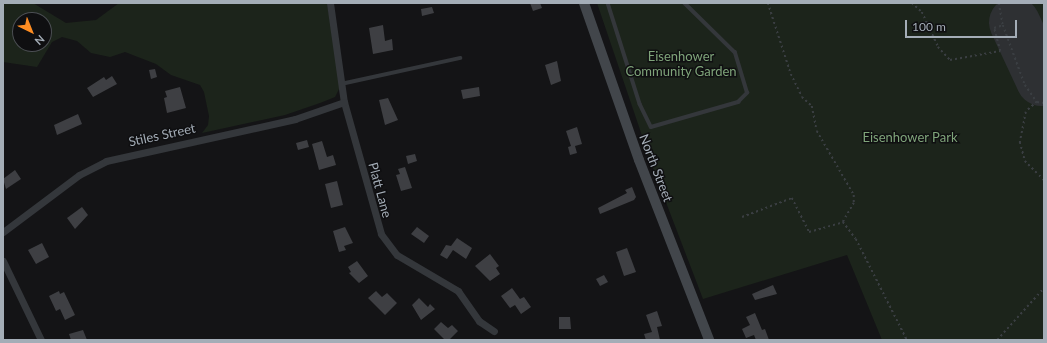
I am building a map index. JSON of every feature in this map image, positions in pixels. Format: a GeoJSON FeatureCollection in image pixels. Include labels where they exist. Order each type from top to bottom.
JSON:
{"type":"FeatureCollection","features":[{"type":"Feature","properties":{"kind":"main road","name":"North Street"},"geometry":{"type":"LineString","coordinates":[[584,3],[639,160],[709,340]]}},
{"type":"Feature","properties":{"kind":"street","name":"Platt Lane"},"geometry":{"type":"LineString","coordinates":[[330,3],[344,102],[377,225],[385,242],[403,259],[452,287],[479,320],[494,331]]}},
{"type":"Feature","properties":{"kind":"street","name":"Stiles Street"},"geometry":{"type":"LineString","coordinates":[[3,232],[79,175],[106,161],[296,119],[344,102]]}},
{"type":"Feature","properties":{"kind":"street"},"geometry":{"type":"LineString","coordinates":[[3,261],[41,340]]}},
{"type":"Feature","properties":{"kind":"lane"},"geometry":{"type":"LineString","coordinates":[[608,3],[640,104],[651,127],[738,102],[747,93],[735,53],[684,3]]}},
{"type":"Feature","properties":{"kind":"lane"},"geometry":{"type":"LineString","coordinates":[[341,84],[460,58]]}},
{"type":"Feature","properties":{"kind":"path"},"geometry":{"type":"LineString","coordinates":[[742,217],[792,198],[809,232],[843,222],[854,202],[854,195],[817,131],[812,106],[802,97],[791,74],[768,3]]}},
{"type":"Feature","properties":{"kind":"path"},"geometry":{"type":"LineString","coordinates":[[912,3],[922,12],[938,47],[950,60],[1000,51],[994,28],[1003,25]]}},
{"type":"Feature","properties":{"kind":"path"},"geometry":{"type":"LineString","coordinates":[[999,3],[1003,25],[1025,85],[1037,102],[1044,103]]}},
{"type":"Feature","properties":{"kind":"path"},"geometry":{"type":"LineString","coordinates":[[1037,102],[1026,112],[1020,142],[1025,161],[1044,180]]}},
{"type":"Feature","properties":{"kind":"path"},"geometry":{"type":"LineString","coordinates":[[843,222],[856,239],[907,340]]}},
{"type":"Feature","properties":{"kind":"path"},"geometry":{"type":"LineString","coordinates":[[997,340],[1044,288]]}},
{"type":"Feature","properties":{"kind":"green space"},"geometry":{"type":"Polygon","coordinates":[[[3,3],[33,3],[48,12],[12,12],[12,52],[46,52],[37,67],[3,62],[3,3]]]}},
{"type":"Feature","properties":{"kind":"green space"},"geometry":{"type":"Polygon","coordinates":[[[119,3],[327,3],[341,85],[335,97],[320,103],[285,115],[202,133],[208,125],[209,116],[204,92],[200,85],[171,75],[156,64],[125,52],[110,57],[91,53],[77,41],[62,37],[52,42],[52,15],[66,23],[96,20],[119,3]]]}},
{"type":"Feature","properties":{"kind":"green space","name":"Eisenhower Park"},"geometry":{"type":"Polygon","coordinates":[[[597,3],[1044,3],[1044,340],[882,340],[847,255],[703,299],[654,171],[597,3]]]}},
{"type":"Feature","properties":{"kind":"building"},"geometry":{"type":"Polygon","coordinates":[[[530,3],[540,3],[542,8],[533,11],[530,3]]]}},
{"type":"Feature","properties":{"kind":"building"},"geometry":{"type":"Polygon","coordinates":[[[432,7],[434,13],[422,16],[421,9],[432,7]]]}},
{"type":"Feature","properties":{"kind":"building"},"geometry":{"type":"Polygon","coordinates":[[[383,25],[385,41],[392,39],[393,50],[373,54],[369,28],[383,25]]]}},
{"type":"Feature","properties":{"kind":"building"},"geometry":{"type":"Polygon","coordinates":[[[557,61],[561,81],[551,85],[545,65],[557,61]]]}},
{"type":"Feature","properties":{"kind":"building"},"geometry":{"type":"Polygon","coordinates":[[[155,69],[157,77],[151,79],[149,70],[155,69]]]}},
{"type":"Feature","properties":{"kind":"building"},"geometry":{"type":"Polygon","coordinates":[[[112,76],[117,84],[93,97],[87,88],[104,77],[106,80],[112,76]]]}},
{"type":"Feature","properties":{"kind":"building"},"geometry":{"type":"Polygon","coordinates":[[[180,87],[186,108],[167,113],[164,98],[167,97],[165,91],[180,87]]]}},
{"type":"Feature","properties":{"kind":"building"},"geometry":{"type":"Polygon","coordinates":[[[479,87],[480,96],[463,99],[461,90],[479,87]]]}},
{"type":"Feature","properties":{"kind":"building"},"geometry":{"type":"Polygon","coordinates":[[[388,98],[398,120],[385,125],[379,100],[388,98]]]}},
{"type":"Feature","properties":{"kind":"building"},"geometry":{"type":"Polygon","coordinates":[[[78,114],[82,124],[57,135],[54,125],[78,114]]]}},
{"type":"Feature","properties":{"kind":"building"},"geometry":{"type":"Polygon","coordinates":[[[577,127],[582,144],[575,146],[577,153],[570,155],[568,147],[571,146],[566,131],[577,127]]]}},
{"type":"Feature","properties":{"kind":"building"},"geometry":{"type":"Polygon","coordinates":[[[307,140],[309,147],[298,150],[296,143],[307,140]]]}},
{"type":"Feature","properties":{"kind":"building"},"geometry":{"type":"Polygon","coordinates":[[[322,141],[327,157],[333,155],[336,165],[319,170],[312,144],[322,141]]]}},
{"type":"Feature","properties":{"kind":"building"},"geometry":{"type":"Polygon","coordinates":[[[415,154],[417,161],[408,164],[406,156],[415,154]]]}},
{"type":"Feature","properties":{"kind":"building"},"geometry":{"type":"Polygon","coordinates":[[[405,167],[412,188],[401,191],[396,175],[400,174],[398,169],[405,167]]]}},
{"type":"Feature","properties":{"kind":"building"},"geometry":{"type":"Polygon","coordinates":[[[15,170],[21,179],[6,189],[3,179],[15,170]]]}},
{"type":"Feature","properties":{"kind":"building"},"geometry":{"type":"Polygon","coordinates":[[[337,181],[343,205],[331,208],[325,184],[337,181]]]}},
{"type":"Feature","properties":{"kind":"building"},"geometry":{"type":"Polygon","coordinates":[[[632,187],[636,197],[634,200],[600,214],[598,208],[627,193],[625,190],[632,187]]]}},
{"type":"Feature","properties":{"kind":"building"},"geometry":{"type":"Polygon","coordinates":[[[82,207],[88,215],[75,229],[67,218],[82,207]]]}},
{"type":"Feature","properties":{"kind":"building"},"geometry":{"type":"Polygon","coordinates":[[[345,227],[353,243],[344,246],[346,250],[339,252],[333,231],[345,227]]]}},
{"type":"Feature","properties":{"kind":"building"},"geometry":{"type":"Polygon","coordinates":[[[417,227],[429,236],[424,243],[411,234],[417,227]]]}},
{"type":"Feature","properties":{"kind":"building"},"geometry":{"type":"Polygon","coordinates":[[[457,238],[472,248],[466,259],[453,250],[447,259],[440,255],[446,245],[451,246],[457,238]]]}},
{"type":"Feature","properties":{"kind":"building"},"geometry":{"type":"Polygon","coordinates":[[[42,243],[49,257],[36,264],[28,250],[42,243]]]}},
{"type":"Feature","properties":{"kind":"building"},"geometry":{"type":"Polygon","coordinates":[[[627,248],[636,272],[624,276],[616,252],[627,248]]]}},
{"type":"Feature","properties":{"kind":"building"},"geometry":{"type":"Polygon","coordinates":[[[490,254],[499,266],[496,268],[500,274],[490,281],[475,266],[490,254]]]}},
{"type":"Feature","properties":{"kind":"building"},"geometry":{"type":"Polygon","coordinates":[[[357,261],[368,276],[359,283],[349,273],[351,272],[348,267],[357,261]]]}},
{"type":"Feature","properties":{"kind":"building"},"geometry":{"type":"Polygon","coordinates":[[[604,275],[608,282],[600,286],[596,279],[604,275]]]}},
{"type":"Feature","properties":{"kind":"building"},"geometry":{"type":"Polygon","coordinates":[[[773,285],[777,294],[755,300],[752,294],[773,285]]]}},
{"type":"Feature","properties":{"kind":"building"},"geometry":{"type":"Polygon","coordinates":[[[512,288],[520,299],[524,297],[531,307],[521,314],[515,305],[510,308],[501,296],[512,288]]]}},
{"type":"Feature","properties":{"kind":"building"},"geometry":{"type":"Polygon","coordinates":[[[59,291],[60,294],[64,292],[75,315],[65,320],[60,309],[56,311],[49,296],[59,291]]]}},
{"type":"Feature","properties":{"kind":"building"},"geometry":{"type":"Polygon","coordinates":[[[376,291],[382,297],[387,293],[397,303],[385,315],[368,298],[376,291]]]}},
{"type":"Feature","properties":{"kind":"building"},"geometry":{"type":"Polygon","coordinates":[[[419,298],[428,307],[430,304],[435,309],[421,320],[412,305],[419,298]]]}},
{"type":"Feature","properties":{"kind":"building"},"geometry":{"type":"Polygon","coordinates":[[[657,311],[662,326],[657,327],[660,340],[646,340],[644,334],[652,332],[646,315],[657,311]]]}},
{"type":"Feature","properties":{"kind":"building"},"geometry":{"type":"Polygon","coordinates":[[[755,313],[762,330],[765,329],[769,340],[756,340],[754,335],[746,338],[742,329],[750,325],[746,317],[755,313]]]}},
{"type":"Feature","properties":{"kind":"building"},"geometry":{"type":"Polygon","coordinates":[[[559,317],[570,317],[571,329],[559,329],[559,317]]]}},
{"type":"Feature","properties":{"kind":"building"},"geometry":{"type":"Polygon","coordinates":[[[441,322],[448,328],[452,325],[458,331],[449,340],[445,340],[434,329],[441,322]]]}},
{"type":"Feature","properties":{"kind":"building"},"geometry":{"type":"Polygon","coordinates":[[[83,330],[87,340],[71,340],[69,334],[83,330]]]}},
{"type":"Feature","properties":{"kind":"runway"},"geometry":{"type":"LineString","coordinates":[[1014,22],[1041,80]]}},
{"type":"Feature","properties":{"kind":"park label","name":"Eisenhower Community Garden"},"geometry":{"type":"Point","coordinates":[681,64]}}]}
